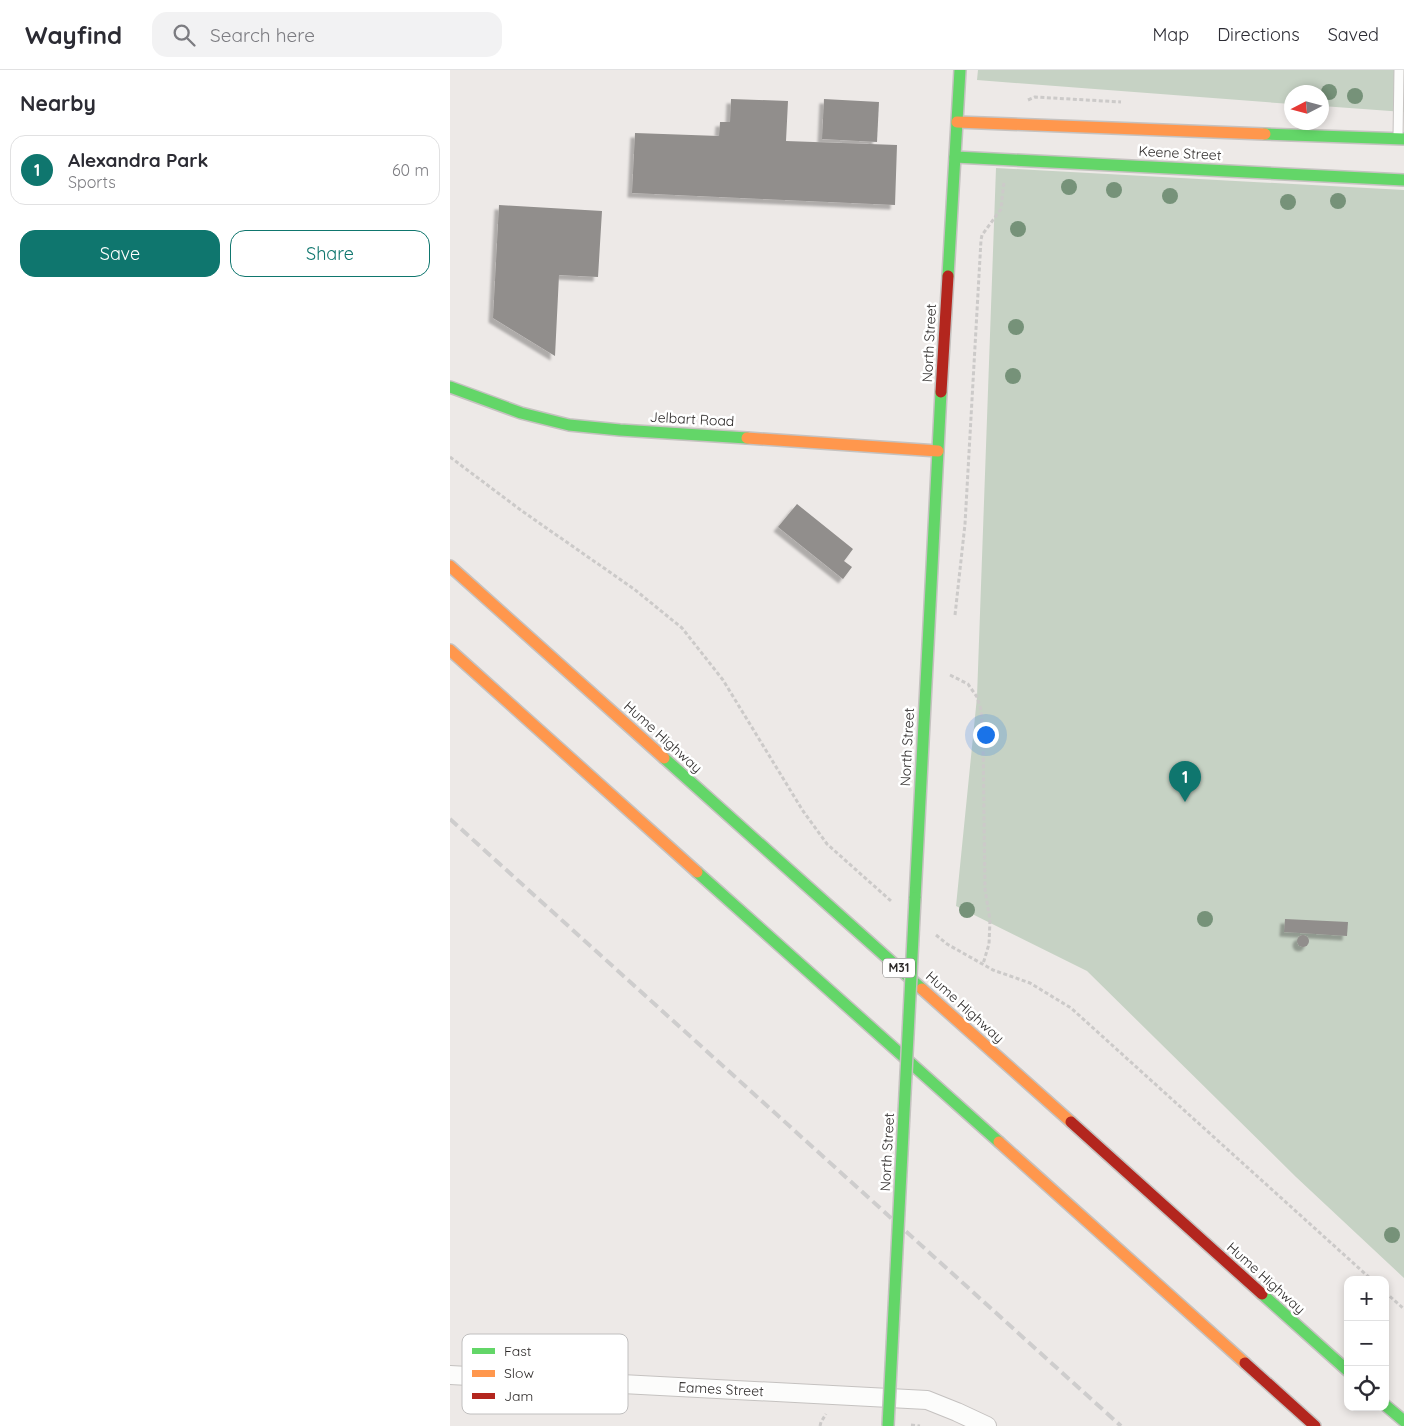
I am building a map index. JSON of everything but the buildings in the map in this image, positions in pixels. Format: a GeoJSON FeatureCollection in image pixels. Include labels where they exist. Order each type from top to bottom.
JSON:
{"type":"FeatureCollection","features":[{"type":"Feature","properties":{"kind":"main road","name":"North Street"},"geometry":{"type":"LineString","coordinates":[[888,1426],[926,672],[960,70]]}},
{"type":"Feature","properties":{"kind":"main road","name":"Keene Street"},"geometry":{"type":"LineString","coordinates":[[957,122],[1401,139]]}},
{"type":"Feature","properties":{"kind":"main road","name":"Keene Street"},"geometry":{"type":"LineString","coordinates":[[955,157],[1404,180]]}},
{"type":"Feature","properties":{"kind":"main road","name":"Jelbart Road"},"geometry":{"type":"LineString","coordinates":[[450,387],[521,413],[569,425],[938,451]]}},
{"type":"Feature","properties":{"kind":"main road","name":"Hume Highway"},"geometry":{"type":"LineString","coordinates":[[450,566],[1344,1367]]}},
{"type":"Feature","properties":{"kind":"main road"},"geometry":{"type":"LineString","coordinates":[[450,650],[1315,1426]]}},
{"type":"Feature","properties":{"kind":"main road"},"geometry":{"type":"LineString","coordinates":[[1389,1408],[1404,1421]]}},
{"type":"Feature","properties":{"kind":"street","name":"Eames Street"},"geometry":{"type":"LineString","coordinates":[[628,1384],[927,1400],[987,1426]]}},
{"type":"Feature","properties":{"kind":"lane"},"geometry":{"type":"LineString","coordinates":[[1399,70],[1401,139]]}},
{"type":"Feature","properties":{"kind":"path"},"geometry":{"type":"LineString","coordinates":[[955,617],[965,524],[981,240],[982,235],[1001,209],[1004,178]]}},
{"type":"Feature","properties":{"kind":"path"},"geometry":{"type":"LineString","coordinates":[[949,685],[950,668]]}},
{"type":"Feature","properties":{"kind":"path"},"geometry":{"type":"LineString","coordinates":[[926,672],[950,675],[968,684],[977,697],[981,710],[985,890],[990,920],[989,944],[983,964]]}},
{"type":"Feature","properties":{"kind":"path"},"geometry":{"type":"LineString","coordinates":[[1389,1296],[1404,1309]]}},
{"type":"Feature","properties":{"kind":"green space"},"geometry":{"type":"Polygon","coordinates":[[[978,70],[1404,70],[1404,112],[1329,107],[1329,85],[1284,85],[1284,103],[977,80],[978,70]]]}},
{"type":"Feature","properties":{"kind":"green space"},"geometry":{"type":"Polygon","coordinates":[[[996,168],[1404,190],[1404,1278],[1296,1177],[1087,971],[956,906],[977,697],[996,168]]]}},
{"type":"Feature","properties":{"kind":"railway"},"geometry":{"type":"LineString","coordinates":[[450,819],[1121,1426]]}},
{"type":"Feature","properties":{"kind":"traffic: fast"},"geometry":{"type":"LineString","coordinates":[[948,276],[960,70]]}},
{"type":"Feature","properties":{"kind":"traffic: fast"},"geometry":{"type":"LineString","coordinates":[[1265,134],[1404,139]]}},
{"type":"Feature","properties":{"kind":"traffic: fast"},"geometry":{"type":"LineString","coordinates":[[955,157],[1404,180]]}},
{"type":"Feature","properties":{"kind":"traffic: fast"},"geometry":{"type":"LineString","coordinates":[[450,387],[521,413],[569,425],[747,438]]}},
{"type":"Feature","properties":{"kind":"traffic: fast"},"geometry":{"type":"LineString","coordinates":[[915,898],[941,392]]}},
{"type":"Feature","properties":{"kind":"traffic: fast"},"geometry":{"type":"LineString","coordinates":[[664,758],[922,989]]}},
{"type":"Feature","properties":{"kind":"traffic: fast"},"geometry":{"type":"LineString","coordinates":[[697,872],[999,1142]]}},
{"type":"Feature","properties":{"kind":"traffic: fast"},"geometry":{"type":"LineString","coordinates":[[888,1426],[915,898]]}},
{"type":"Feature","properties":{"kind":"traffic: fast"},"geometry":{"type":"LineString","coordinates":[[1262,1294],[1344,1367]]}},
{"type":"Feature","properties":{"kind":"traffic: fast"},"geometry":{"type":"LineString","coordinates":[[1389,1408],[1404,1421]]}},
{"type":"Feature","properties":{"kind":"traffic: slow"},"geometry":{"type":"LineString","coordinates":[[957,122],[1265,134]]}},
{"type":"Feature","properties":{"kind":"traffic: slow"},"geometry":{"type":"LineString","coordinates":[[747,438],[938,451]]}},
{"type":"Feature","properties":{"kind":"traffic: slow"},"geometry":{"type":"LineString","coordinates":[[450,566],[664,758]]}},
{"type":"Feature","properties":{"kind":"traffic: slow"},"geometry":{"type":"LineString","coordinates":[[450,650],[697,872]]}},
{"type":"Feature","properties":{"kind":"traffic: slow"},"geometry":{"type":"LineString","coordinates":[[922,989],[1071,1122]]}},
{"type":"Feature","properties":{"kind":"traffic: slow"},"geometry":{"type":"LineString","coordinates":[[999,1142],[1245,1363]]}},
{"type":"Feature","properties":{"kind":"traffic: jam"},"geometry":{"type":"LineString","coordinates":[[941,392],[948,276]]}},
{"type":"Feature","properties":{"kind":"traffic: jam"},"geometry":{"type":"LineString","coordinates":[[1071,1122],[1262,1294]]}},
{"type":"Feature","properties":{"kind":"traffic: jam"},"geometry":{"type":"LineString","coordinates":[[1245,1363],[1315,1426]]}},
{"type":"Feature","properties":{"kind":"place","name":"Alexandra Park"},"geometry":{"type":"Point","coordinates":[1185,802]}}]}
